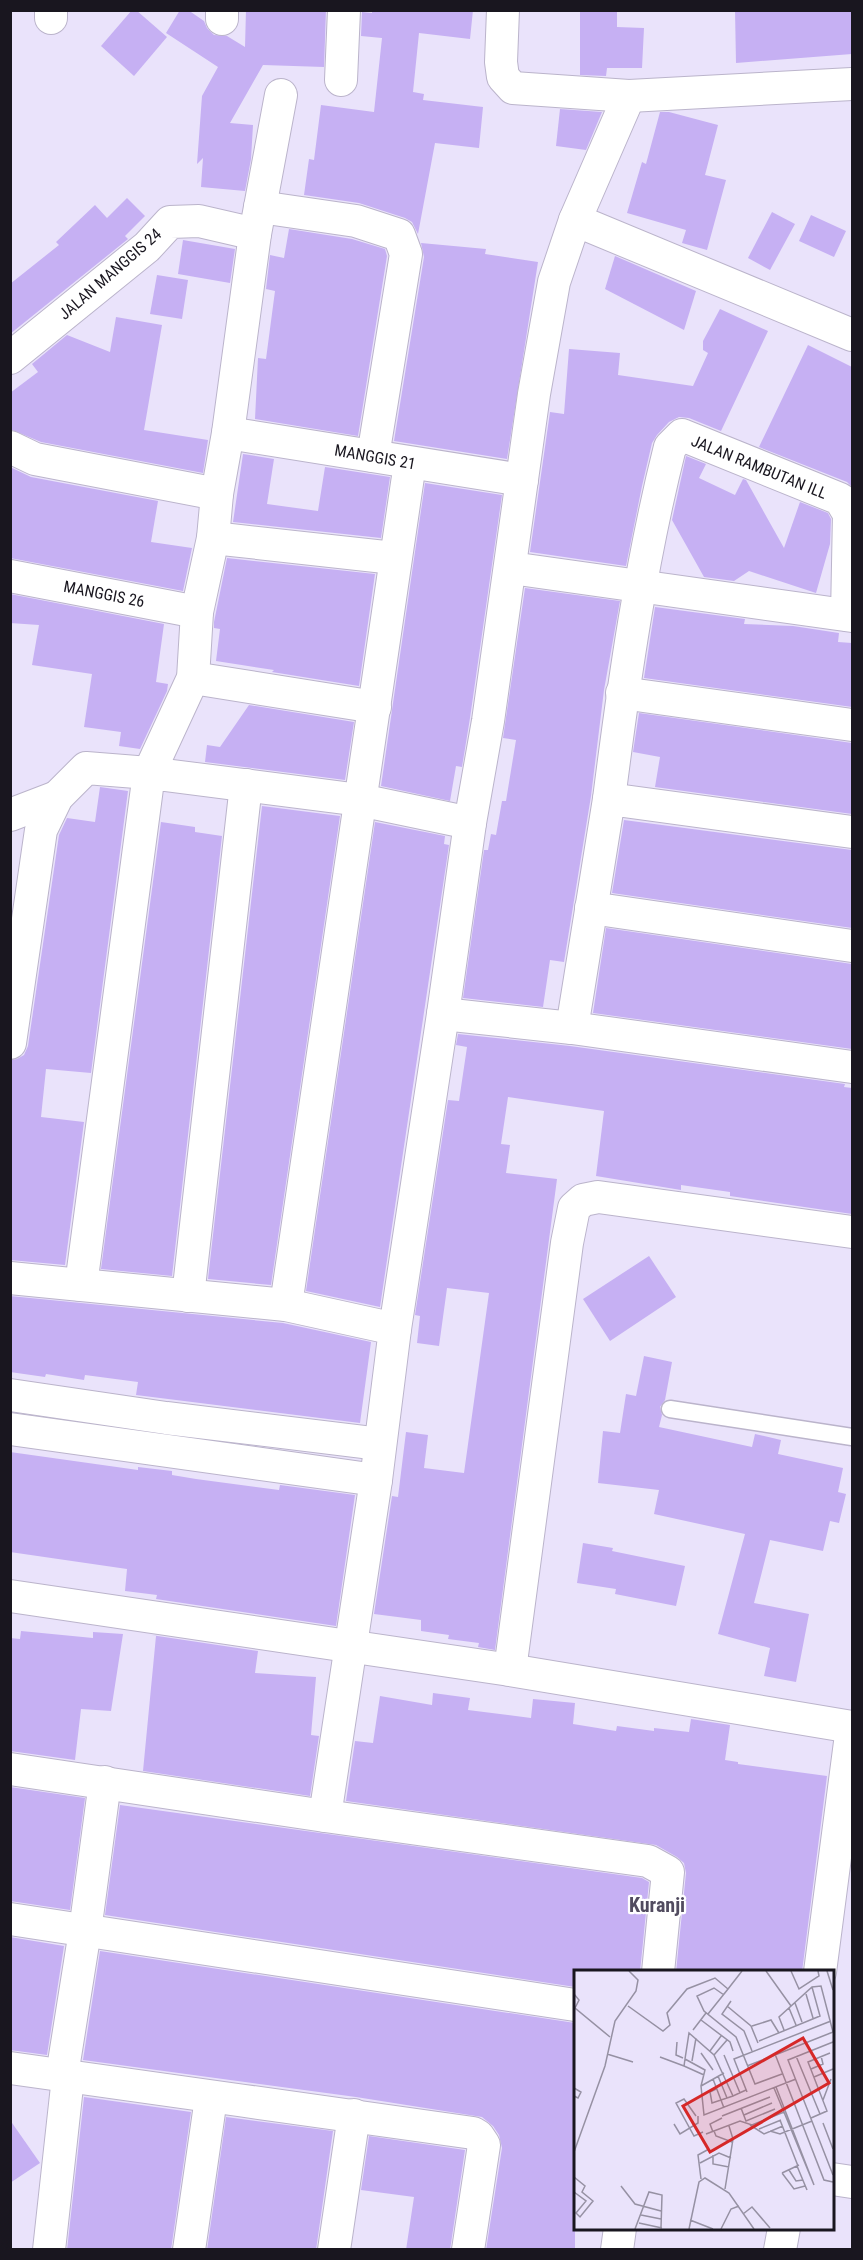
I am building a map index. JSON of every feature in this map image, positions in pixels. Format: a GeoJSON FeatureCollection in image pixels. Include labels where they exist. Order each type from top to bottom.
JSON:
{"type":"FeatureCollection","features":[{"type":"Feature","properties":{"kind":"street"},"geometry":{"type":"LineString","coordinates":[[341,80],[344,10]]}},
{"type":"Feature","properties":{"kind":"street"},"geometry":{"type":"LineString","coordinates":[[503,10],[501,62],[503,77],[513,88],[629,96],[852,84]]}},
{"type":"Feature","properties":{"kind":"street"},"geometry":{"type":"LineString","coordinates":[[81,1285],[149,773],[193,678],[197,612],[213,538],[217,494],[228,433],[258,220],[281,95]]}},
{"type":"Feature","properties":{"kind":"street"},"geometry":{"type":"LineString","coordinates":[[326,1816],[470,823],[511,568],[534,394],[554,282],[575,220],[629,96]]}},
{"type":"Feature","properties":{"kind":"street","name":"JALAN MANGGIS 24"},"geometry":{"type":"LineString","coordinates":[[10,358],[147,247],[170,222],[199,220],[356,221],[399,235],[406,254],[373,456]]}},
{"type":"Feature","properties":{"kind":"street"},"geometry":{"type":"LineString","coordinates":[[575,220],[852,335]]}},
{"type":"Feature","properties":{"kind":"street","name":"MANGGIS 21"},"geometry":{"type":"LineString","coordinates":[[228,433],[522,480]]}},
{"type":"Feature","properties":{"kind":"street","name":"JALAN RAMBUTAN ILL"},"geometry":{"type":"LineString","coordinates":[[641,586],[670,447],[682,435],[840,499],[849,514],[850,616]]}},
{"type":"Feature","properties":{"kind":"street"},"geometry":{"type":"LineString","coordinates":[[10,447],[35,459],[217,494]]}},
{"type":"Feature","properties":{"kind":"street"},"geometry":{"type":"LineString","coordinates":[[286,1305],[375,707],[394,558],[410,463]]}},
{"type":"Feature","properties":{"kind":"street"},"geometry":{"type":"LineString","coordinates":[[213,538],[394,558]]}},
{"type":"Feature","properties":{"kind":"street"},"geometry":{"type":"LineString","coordinates":[[511,568],[850,616]]}},
{"type":"Feature","properties":{"kind":"street","name":"MANGGIS 26"},"geometry":{"type":"LineString","coordinates":[[10,576],[197,612]]}},
{"type":"Feature","properties":{"kind":"street"},"geometry":{"type":"LineString","coordinates":[[572,1028],[609,799],[622,693],[641,586]]}},
{"type":"Feature","properties":{"kind":"street"},"geometry":{"type":"LineString","coordinates":[[193,678],[375,707]]}},
{"type":"Feature","properties":{"kind":"street"},"geometry":{"type":"LineString","coordinates":[[622,693],[852,725]]}},
{"type":"Feature","properties":{"kind":"street"},"geometry":{"type":"LineString","coordinates":[[10,1043],[41,830],[57,797],[86,768],[149,773],[360,800],[470,823]]}},
{"type":"Feature","properties":{"kind":"street"},"geometry":{"type":"LineString","coordinates":[[188,1296],[246,785]]}},
{"type":"Feature","properties":{"kind":"street"},"geometry":{"type":"LineString","coordinates":[[10,815],[57,797]]}},
{"type":"Feature","properties":{"kind":"street"},"geometry":{"type":"LineString","coordinates":[[609,799],[852,832]]}},
{"type":"Feature","properties":{"kind":"street"},"geometry":{"type":"LineString","coordinates":[[591,908],[852,946]]}},
{"type":"Feature","properties":{"kind":"street"},"geometry":{"type":"LineString","coordinates":[[444,1014],[572,1028],[852,1067]]}},
{"type":"Feature","properties":{"kind":"street"},"geometry":{"type":"LineString","coordinates":[[510,1670],[564,1267],[574,1208],[583,1200],[598,1197],[852,1232]]}},
{"type":"Feature","properties":{"kind":"street"},"geometry":{"type":"LineString","coordinates":[[10,1278],[286,1305],[395,1329]]}},
{"type":"Feature","properties":{"kind":"street"},"geometry":{"type":"LineString","coordinates":[[10,1395],[177,1419],[380,1444]]}},
{"type":"Feature","properties":{"kind":"street"},"geometry":{"type":"LineString","coordinates":[[10,1429],[376,1480]]}},
{"type":"Feature","properties":{"kind":"street"},"geometry":{"type":"LineString","coordinates":[[10,1596],[510,1670],[852,1727],[820,1970]]}},
{"type":"Feature","properties":{"kind":"street"},"geometry":{"type":"LineString","coordinates":[[10,1769],[648,1861],[668,1872],[658,1970]]}},
{"type":"Feature","properties":{"kind":"street"},"geometry":{"type":"LineString","coordinates":[[49,2250],[65,2076],[105,1782]]}},
{"type":"Feature","properties":{"kind":"street"},"geometry":{"type":"LineString","coordinates":[[10,1919],[574,2005]]}},
{"type":"Feature","properties":{"kind":"street"},"geometry":{"type":"LineString","coordinates":[[10,2068],[472,2133],[478,2136],[484,2145],[468,2250]]}},
{"type":"Feature","properties":{"kind":"street"},"geometry":{"type":"LineString","coordinates":[[189,2250],[211,2098]]}},
{"type":"Feature","properties":{"kind":"street"},"geometry":{"type":"LineString","coordinates":[[334,2250],[354,2115]]}},
{"type":"Feature","properties":{"kind":"street"},"geometry":{"type":"LineString","coordinates":[[833,2178],[852,2182]]}},
{"type":"Feature","properties":{"kind":"street"},"geometry":{"type":"LineString","coordinates":[[617,2250],[620,2230]]}},
{"type":"Feature","properties":{"kind":"street"},"geometry":{"type":"LineString","coordinates":[[780,2250],[784,2230]]}},
{"type":"Feature","properties":{"kind":"lane"},"geometry":{"type":"LineString","coordinates":[[670,1409],[852,1437]]}},
{"type":"Feature","properties":{"kind":"building"},"geometry":{"type":"Polygon","coordinates":[[[132,10],[136,10],[167,37],[134,76],[101,46],[132,10]]]}},
{"type":"Feature","properties":{"kind":"building"},"geometry":{"type":"Polygon","coordinates":[[[180,10],[188,10],[204,21],[214,35],[227,36],[245,47],[246,10],[326,10],[324,67],[263,65],[230,123],[253,125],[251,159],[245,191],[201,187],[203,158],[197,164],[202,96],[218,67],[166,33],[180,10]]]}},
{"type":"Feature","properties":{"kind":"building"},"geometry":{"type":"Polygon","coordinates":[[[372,10],[473,10],[470,39],[419,33],[413,92],[424,94],[423,100],[483,107],[479,148],[435,143],[418,234],[412,222],[405,218],[359,203],[304,195],[309,159],[314,160],[321,105],[374,112],[382,38],[361,36],[362,12],[372,13],[372,10]]]}},
{"type":"Feature","properties":{"kind":"building"},"geometry":{"type":"Polygon","coordinates":[[[580,10],[617,10],[617,27],[644,28],[642,68],[607,68],[606,76],[580,75],[580,10]]]}},
{"type":"Feature","properties":{"kind":"building"},"geometry":{"type":"Polygon","coordinates":[[[735,10],[852,10],[852,54],[736,63],[735,10]]]}},
{"type":"Feature","properties":{"kind":"building"},"geometry":{"type":"Polygon","coordinates":[[[560,109],[602,112],[586,150],[556,146],[560,109]]]}},
{"type":"Feature","properties":{"kind":"building"},"geometry":{"type":"Polygon","coordinates":[[[660,112],[669,112],[718,125],[705,175],[726,180],[707,250],[682,243],[686,230],[627,213],[642,162],[646,164],[660,112]]]}},
{"type":"Feature","properties":{"kind":"building"},"geometry":{"type":"Polygon","coordinates":[[[127,198],[145,216],[125,236],[128,239],[10,334],[10,284],[59,245],[56,242],[95,205],[107,218],[127,198]]]}},
{"type":"Feature","properties":{"kind":"building"},"geometry":{"type":"Polygon","coordinates":[[[772,212],[795,224],[770,270],[748,258],[772,212]]]}},
{"type":"Feature","properties":{"kind":"building"},"geometry":{"type":"Polygon","coordinates":[[[811,215],[846,231],[834,257],[799,241],[811,215]]]}},
{"type":"Feature","properties":{"kind":"building"},"geometry":{"type":"Polygon","coordinates":[[[289,229],[352,239],[385,249],[387,256],[358,436],[255,419],[258,358],[266,359],[275,291],[266,289],[270,255],[284,258],[289,229]]]}},
{"type":"Feature","properties":{"kind":"building"},"geometry":{"type":"Polygon","coordinates":[[[183,240],[235,249],[230,283],[178,274],[183,240]]]}},
{"type":"Feature","properties":{"kind":"building"},"geometry":{"type":"Polygon","coordinates":[[[421,243],[486,249],[485,254],[538,262],[507,459],[394,441],[424,257],[421,243]]]}},
{"type":"Feature","properties":{"kind":"building"},"geometry":{"type":"Polygon","coordinates":[[[615,256],[696,291],[684,330],[605,289],[615,256]]]}},
{"type":"Feature","properties":{"kind":"building"},"geometry":{"type":"Polygon","coordinates":[[[157,275],[188,280],[182,319],[150,314],[157,275]]]}},
{"type":"Feature","properties":{"kind":"building"},"geometry":{"type":"Polygon","coordinates":[[[720,309],[768,331],[721,431],[689,418],[679,417],[669,422],[652,443],[626,566],[530,552],[550,412],[564,414],[569,349],[620,353],[618,375],[693,386],[708,353],[703,350],[703,341],[720,309]]]}},
{"type":"Feature","properties":{"kind":"building"},"geometry":{"type":"Polygon","coordinates":[[[116,317],[162,325],[144,430],[208,440],[203,473],[41,442],[10,429],[10,393],[38,372],[32,364],[67,335],[110,352],[116,317]]]}},
{"type":"Feature","properties":{"kind":"building"},"geometry":{"type":"Polygon","coordinates":[[[808,345],[852,367],[852,487],[847,482],[759,447],[808,345]]]}},
{"type":"Feature","properties":{"kind":"building"},"geometry":{"type":"Polygon","coordinates":[[[243,454],[274,459],[267,504],[318,511],[325,467],[390,477],[381,538],[233,522],[243,454]]]}},
{"type":"Feature","properties":{"kind":"building"},"geometry":{"type":"Polygon","coordinates":[[[686,456],[706,464],[699,478],[735,495],[743,479],[746,480],[784,548],[800,502],[828,513],[831,519],[830,544],[816,593],[749,571],[734,581],[704,577],[672,520],[686,456]]]}},
{"type":"Feature","properties":{"kind":"building"},"geometry":{"type":"Polygon","coordinates":[[[10,467],[31,477],[158,501],[151,542],[192,548],[183,591],[10,558],[10,467]]]}},
{"type":"Feature","properties":{"kind":"building"},"geometry":{"type":"Polygon","coordinates":[[[425,483],[502,495],[462,767],[456,766],[450,801],[381,786],[425,483]]]}},
{"type":"Feature","properties":{"kind":"building"},"geometry":{"type":"Polygon","coordinates":[[[227,558],[375,574],[359,686],[216,661],[220,629],[214,628],[214,622],[227,558]]]}},
{"type":"Feature","properties":{"kind":"building"},"geometry":{"type":"Polygon","coordinates":[[[525,588],[620,601],[604,690],[591,796],[564,962],[550,960],[543,1007],[463,998],[484,850],[488,850],[491,834],[496,835],[502,801],[506,801],[516,740],[503,738],[525,588]]]}},
{"type":"Feature","properties":{"kind":"building"},"geometry":{"type":"Polygon","coordinates":[[[10,594],[164,624],[156,682],[168,684],[167,691],[140,749],[119,746],[121,732],[84,727],[92,674],[32,665],[39,625],[10,623],[10,594]]]}},
{"type":"Feature","properties":{"kind":"building"},"geometry":{"type":"Polygon","coordinates":[[[655,607],[745,619],[744,624],[793,626],[839,633],[838,642],[852,643],[852,707],[644,678],[655,607]]]}},
{"type":"Feature","properties":{"kind":"building"},"geometry":{"type":"Polygon","coordinates":[[[249,705],[354,722],[345,780],[205,762],[207,745],[220,747],[249,705]]]}},
{"type":"Feature","properties":{"kind":"building"},"geometry":{"type":"Polygon","coordinates":[[[639,713],[852,743],[852,814],[655,787],[660,757],[633,752],[639,713]]]}},
{"type":"Feature","properties":{"kind":"building"},"geometry":{"type":"Polygon","coordinates":[[[100,787],[128,791],[91,1073],[46,1069],[41,1117],[84,1122],[65,1265],[10,1260],[11,1060],[24,1055],[28,1046],[59,835],[67,818],[95,822],[100,787]]]}},
{"type":"Feature","properties":{"kind":"building"},"geometry":{"type":"Polygon","coordinates":[[[262,806],[340,816],[271,1285],[208,1279],[262,806]]]}},
{"type":"Feature","properties":{"kind":"building"},"geometry":{"type":"Polygon","coordinates":[[[624,820],[852,850],[852,928],[612,893],[624,820]]]}},
{"type":"Feature","properties":{"kind":"building"},"geometry":{"type":"Polygon","coordinates":[[[161,822],[195,827],[195,832],[222,836],[172,1276],[101,1269],[161,822]]]}},
{"type":"Feature","properties":{"kind":"building"},"geometry":{"type":"Polygon","coordinates":[[[375,822],[445,836],[444,844],[449,845],[380,1307],[306,1291],[375,822]]]}},
{"type":"Feature","properties":{"kind":"building"},"geometry":{"type":"Polygon","coordinates":[[[606,928],[852,964],[852,1049],[593,1013],[606,928]]]}},
{"type":"Feature","properties":{"kind":"building"},"geometry":{"type":"Polygon","coordinates":[[[458,1034],[570,1046],[845,1084],[844,1087],[852,1088],[852,1214],[730,1196],[730,1192],[681,1185],[681,1190],[596,1176],[604,1111],[508,1097],[501,1144],[510,1145],[506,1173],[557,1179],[495,1650],[478,1647],[479,1643],[448,1639],[449,1635],[421,1631],[421,1620],[374,1614],[392,1496],[398,1497],[406,1432],[428,1435],[424,1468],[464,1473],[489,1293],[447,1288],[439,1346],[417,1343],[420,1316],[415,1315],[448,1100],[459,1101],[467,1047],[456,1045],[458,1034]]]}},
{"type":"Feature","properties":{"kind":"building"},"geometry":{"type":"Polygon","coordinates":[[[649,1256],[676,1297],[610,1341],[583,1299],[649,1256]]]}},
{"type":"Feature","properties":{"kind":"building"},"geometry":{"type":"Polygon","coordinates":[[[10,1296],[283,1323],[371,1342],[360,1423],[136,1395],[138,1382],[85,1375],[84,1380],[46,1374],[45,1377],[10,1372],[10,1296]]]}},
{"type":"Feature","properties":{"kind":"building"},"geometry":{"type":"Polygon","coordinates":[[[644,1356],[672,1362],[665,1400],[660,1407],[662,1415],[659,1427],[752,1447],[755,1434],[781,1440],[778,1454],[843,1468],[838,1492],[846,1494],[839,1523],[830,1521],[823,1551],[770,1540],[754,1603],[809,1614],[796,1682],[764,1676],[770,1648],[718,1634],[745,1534],[654,1514],[659,1490],[598,1483],[603,1431],[620,1433],[626,1394],[636,1396],[644,1356]]]}},
{"type":"Feature","properties":{"kind":"building"},"geometry":{"type":"Polygon","coordinates":[[[10,1452],[138,1470],[138,1467],[172,1471],[172,1475],[279,1490],[280,1485],[355,1495],[336,1626],[156,1599],[157,1595],[125,1591],[127,1569],[10,1552],[10,1452]]]}},
{"type":"Feature","properties":{"kind":"building"},"geometry":{"type":"Polygon","coordinates":[[[583,1543],[685,1566],[676,1606],[615,1594],[616,1589],[577,1583],[583,1543]]]}},
{"type":"Feature","properties":{"kind":"building"},"geometry":{"type":"Polygon","coordinates":[[[21,1631],[93,1638],[93,1632],[123,1634],[111,1711],[81,1709],[75,1760],[10,1751],[10,1638],[20,1639],[21,1631]]]}},
{"type":"Feature","properties":{"kind":"building"},"geometry":{"type":"Polygon","coordinates":[[[151,1635],[258,1651],[255,1673],[316,1677],[311,1735],[319,1736],[310,1796],[143,1771],[156,1636],[151,1635]]]}},
{"type":"Feature","properties":{"kind":"building"},"geometry":{"type":"Polygon","coordinates":[[[433,1693],[470,1698],[468,1710],[531,1718],[533,1699],[575,1703],[573,1724],[616,1731],[617,1726],[654,1731],[654,1728],[689,1732],[691,1719],[730,1725],[725,1760],[738,1762],[738,1764],[827,1776],[802,1970],[676,1970],[686,1873],[684,1863],[656,1845],[346,1801],[355,1741],[373,1743],[380,1696],[432,1705],[433,1693]]]}},
{"type":"Feature","properties":{"kind":"building"},"geometry":{"type":"Polygon","coordinates":[[[10,1787],[85,1798],[70,1910],[10,1901],[10,1787]]]}},
{"type":"Feature","properties":{"kind":"building"},"geometry":{"type":"Polygon","coordinates":[[[120,1805],[642,1878],[649,1882],[640,1970],[574,1970],[574,1987],[105,1915],[120,1805]]]}},
{"type":"Feature","properties":{"kind":"building"},"geometry":{"type":"Polygon","coordinates":[[[10,1937],[64,1946],[47,2055],[10,2050],[10,1937]]]}},
{"type":"Feature","properties":{"kind":"building"},"geometry":{"type":"Polygon","coordinates":[[[100,1951],[574,2023],[575,2250],[486,2250],[502,2148],[499,2135],[493,2126],[482,2117],[356,2097],[83,2060],[100,1951]]]}},
{"type":"Feature","properties":{"kind":"building"},"geometry":{"type":"Polygon","coordinates":[[[84,2097],[191,2112],[171,2250],[67,2250],[84,2097]]]}},
{"type":"Feature","properties":{"kind":"building"},"geometry":{"type":"Polygon","coordinates":[[[226,2117],[333,2131],[316,2250],[207,2250],[226,2117]]]}},
{"type":"Feature","properties":{"kind":"building"},"geometry":{"type":"Polygon","coordinates":[[[10,2120],[40,2163],[10,2183],[10,2120]]]}},
{"type":"Feature","properties":{"kind":"building"},"geometry":{"type":"Polygon","coordinates":[[[369,2136],[465,2150],[450,2250],[406,2250],[414,2197],[361,2190],[369,2136]]]}},
{"type":"Feature","properties":{"kind":"district","name":"Kuranji"},"geometry":{"type":"Point","coordinates":[657,1905]}}]}
